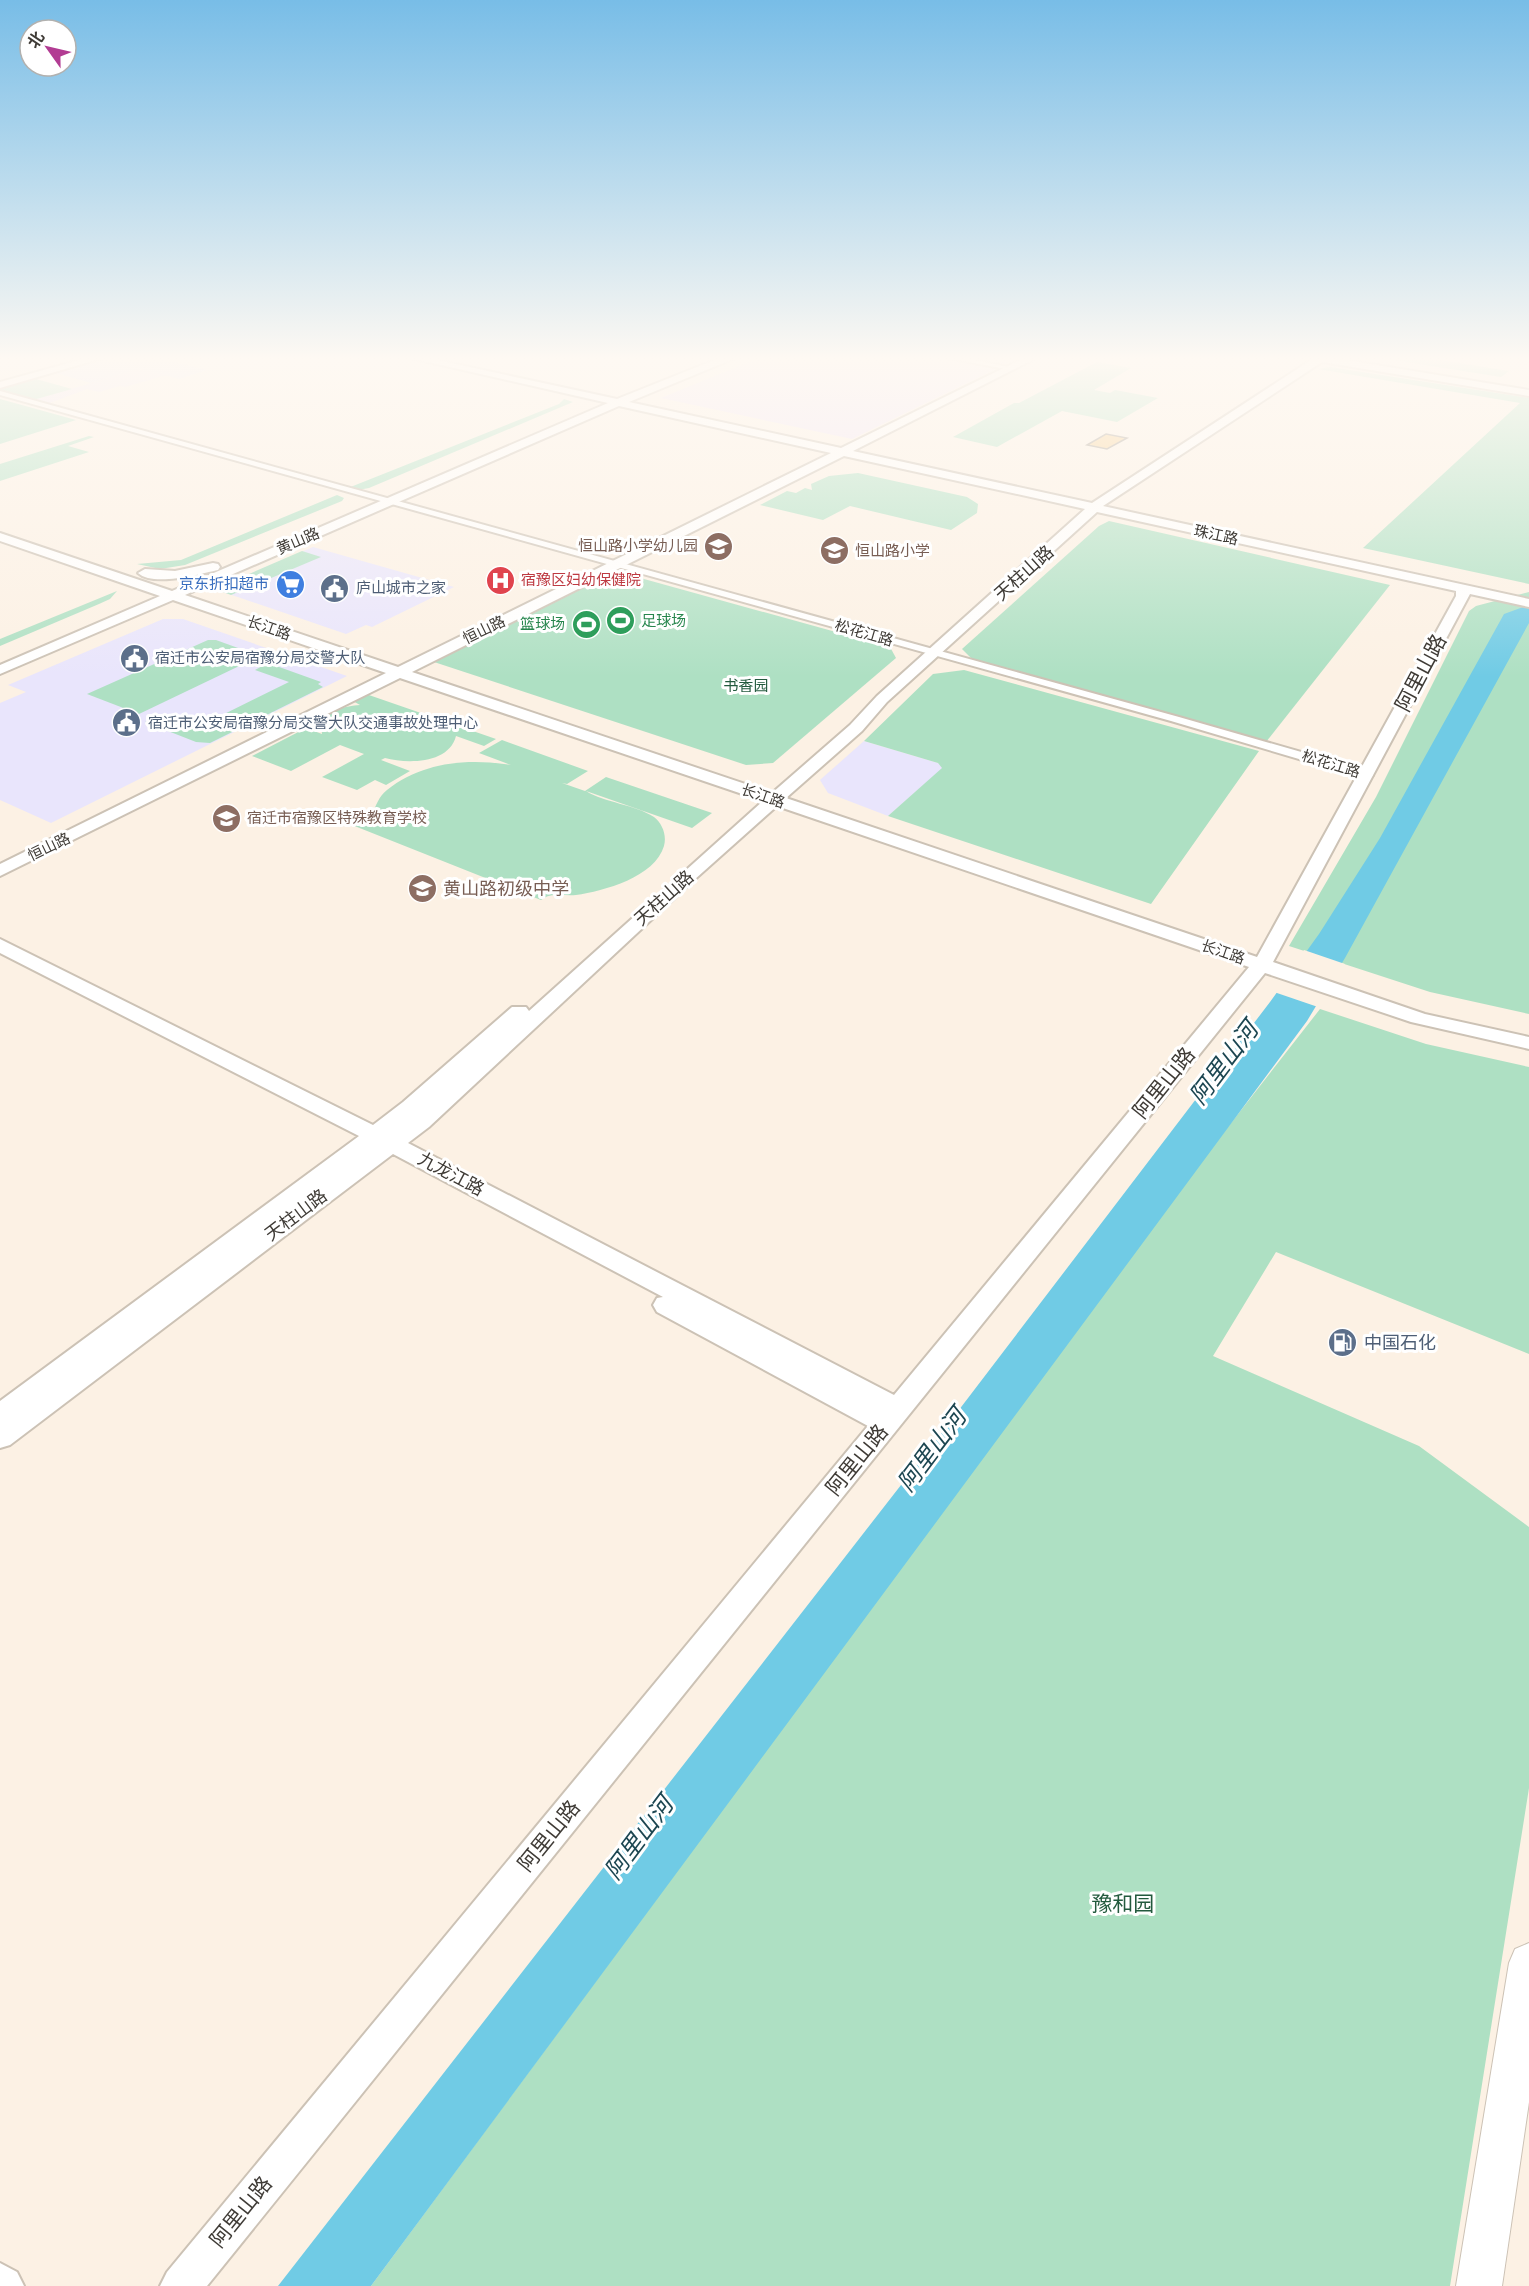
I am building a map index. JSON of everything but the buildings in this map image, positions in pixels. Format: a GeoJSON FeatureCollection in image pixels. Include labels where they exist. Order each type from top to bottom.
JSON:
{"type":"FeatureCollection","features":[{"type":"Feature","properties":{"kind":"main road"},"geometry":{"type":"LineString","coordinates":[[1479,2286],[1529,1963]]}},
{"type":"Feature","properties":{"kind":"street","name":"松花江路"},"geometry":{"type":"LineString","coordinates":[[250,464],[928,652],[1335,769],[1367,775]]}},
{"type":"Feature","properties":{"kind":"street","name":"黄山路"},"geometry":{"type":"LineString","coordinates":[[174,589],[217,566],[466,464]]}},
{"type":"Feature","properties":{"kind":"street","name":"恒山路"},"geometry":{"type":"LineString","coordinates":[[0,871],[815,464]]}},
{"type":"Feature","properties":{"kind":"street","name":"珠江路"},"geometry":{"type":"LineString","coordinates":[[912,464],[1528,596]]}},
{"type":"Feature","properties":{"kind":"street","name":"天柱山路"},"geometry":{"type":"LineString","coordinates":[[0,1415],[378,1143],[421,1122],[679,884],[772,792],[856,728],[928,652],[1091,503],[1152,464]]}},
{"type":"Feature","properties":{"kind":"street","name":"黄山路"},"geometry":{"type":"LineString","coordinates":[[0,670],[102,620],[174,589],[236,568],[381,500]]}},
{"type":"Feature","properties":{"kind":"street","name":"珠江路"},"geometry":{"type":"LineString","coordinates":[[1091,503],[1511,599],[1528,596]]}},
{"type":"Feature","properties":{"kind":"street","name":"长江路"},"geometry":{"type":"LineString","coordinates":[[0,526],[145,573],[174,589],[224,601],[405,668],[1333,982],[1451,1027],[1529,1043]]}},
{"type":"Feature","properties":{"kind":"street","name":"长江路"},"geometry":{"type":"LineString","coordinates":[[0,537],[123,592],[174,589]]}},
{"type":"Feature","properties":{"kind":"street"},"geometry":{"type":"LineString","coordinates":[[145,573],[175,575],[217,566]]}},
{"type":"Feature","properties":{"kind":"street"},"geometry":{"type":"LineString","coordinates":[[102,620],[224,601],[215,590],[219,582],[236,568]]}},
{"type":"Feature","properties":{"kind":"street","name":"阿里山路"},"geometry":{"type":"LineString","coordinates":[[181,2286],[892,1416],[1278,964],[1367,775],[1463,596],[1462,588]]}},
{"type":"Feature","properties":{"kind":"street"},"geometry":{"type":"LineString","coordinates":[[102,620],[123,592]]}},
{"type":"Feature","properties":{"kind":"street","name":"黄山路"},"geometry":{"type":"LineString","coordinates":[[0,657],[102,620]]}},
{"type":"Feature","properties":{"kind":"street","name":"恒山路"},"geometry":{"type":"LineString","coordinates":[[0,866],[405,668]]}},
{"type":"Feature","properties":{"kind":"street","name":"九龙江路"},"geometry":{"type":"LineString","coordinates":[[0,945],[892,1416]]}},
{"type":"Feature","properties":{"kind":"street","name":"九龙江路"},"geometry":{"type":"LineString","coordinates":[[0,957],[378,1143]]}},
{"type":"Feature","properties":{"kind":"street","name":"长江路"},"geometry":{"type":"LineString","coordinates":[[1333,982],[1445,1011],[1529,1028]]}},
{"type":"Feature","properties":{"kind":"street","name":"天柱山路"},"geometry":{"type":"LineString","coordinates":[[0,1437],[378,1143]]}},
{"type":"Feature","properties":{"kind":"shaded area","name":"庐山城市之家"},"geometry":{"type":"Polygon","coordinates":[[[313,547],[454,587],[372,627],[366,625],[346,634],[223,592],[219,587],[313,547]]]}},
{"type":"Feature","properties":{"kind":"shaded area"},"geometry":{"type":"Polygon","coordinates":[[[163,619],[183,619],[347,676],[51,823],[0,800],[0,703],[26,692],[8,685],[163,619]]]}},
{"type":"Feature","properties":{"kind":"shaded area"},"geometry":{"type":"Polygon","coordinates":[[[864,741],[938,763],[943,768],[888,816],[828,793],[820,780],[864,741]]]}},
{"type":"Feature","properties":{"kind":"green space"},"geometry":{"type":"Polygon","coordinates":[[[1,464],[53,464],[0,481],[1,464]]]}},
{"type":"Feature","properties":{"kind":"green space"},"geometry":{"type":"Polygon","coordinates":[[[409,464],[427,464],[369,488],[358,490],[348,488],[409,464]]]}},
{"type":"Feature","properties":{"kind":"green space"},"geometry":{"type":"Polygon","coordinates":[[[1454,464],[1529,464],[1529,584],[1363,548],[1454,464]]]}},
{"type":"Feature","properties":{"kind":"green space"},"geometry":{"type":"Polygon","coordinates":[[[858,473],[967,497],[978,504],[977,513],[951,530],[850,506],[823,520],[760,505],[787,491],[796,493],[805,488],[812,490],[811,484],[829,476],[858,473]]]}},
{"type":"Feature","properties":{"kind":"green space"},"geometry":{"type":"Polygon","coordinates":[[[337,495],[344,498],[342,501],[185,565],[160,569],[137,564],[181,560],[337,495]]]}},
{"type":"Feature","properties":{"kind":"green space"},"geometry":{"type":"Polygon","coordinates":[[[1109,521],[1390,585],[1266,742],[974,661],[962,649],[1099,526],[1109,521]]]}},
{"type":"Feature","properties":{"kind":"green space"},"geometry":{"type":"Polygon","coordinates":[[[302,551],[321,557],[231,595],[223,592],[219,587],[302,551]]]}},
{"type":"Feature","properties":{"kind":"green space","name":"书香园"},"geometry":{"type":"Polygon","coordinates":[[[626,574],[890,647],[896,658],[773,763],[746,765],[434,662],[603,575],[626,574]]]}},
{"type":"Feature","properties":{"kind":"green space"},"geometry":{"type":"Polygon","coordinates":[[[117,591],[110,599],[0,646],[0,639],[117,591]]]}},
{"type":"Feature","properties":{"kind":"green space"},"geometry":{"type":"Polygon","coordinates":[[[1529,592],[1529,1014],[1430,992],[1289,946],[1376,797],[1469,611],[1476,606],[1529,592]]]}},
{"type":"Feature","properties":{"kind":"green space"},"geometry":{"type":"Polygon","coordinates":[[[208,640],[216,640],[260,656],[139,714],[87,694],[208,640]]]}},
{"type":"Feature","properties":{"kind":"green space"},"geometry":{"type":"Polygon","coordinates":[[[268,663],[321,682],[318,684],[323,687],[210,743],[196,742],[145,722],[159,716],[194,729],[289,682],[255,670],[268,663]]]}},
{"type":"Feature","properties":{"kind":"green space"},"geometry":{"type":"Polygon","coordinates":[[[964,670],[1259,751],[1151,904],[888,816],[942,768],[938,763],[864,741],[933,674],[964,670]]]}},
{"type":"Feature","properties":{"kind":"green space"},"geometry":{"type":"Polygon","coordinates":[[[366,694],[496,739],[484,746],[456,736],[452,745],[436,757],[415,761],[385,758],[381,760],[410,771],[386,785],[375,780],[357,790],[322,777],[364,754],[340,745],[291,771],[252,756],[306,728],[322,734],[321,723],[328,715],[343,708],[360,705],[353,701],[366,694]]]}},
{"type":"Feature","properties":{"kind":"green space"},"geometry":{"type":"Polygon","coordinates":[[[502,740],[588,771],[567,784],[562,783],[585,791],[606,777],[712,813],[692,828],[639,810],[654,817],[663,830],[665,838],[659,857],[650,866],[640,874],[614,886],[576,895],[553,895],[541,900],[352,825],[370,815],[387,790],[415,773],[462,762],[511,765],[479,753],[502,740]],[[586,791],[602,798],[635,808],[586,791]]]}},
{"type":"Feature","properties":{"kind":"green space","name":"豫和园"},"geometry":{"type":"Polygon","coordinates":[[[1320,1009],[1426,1044],[1529,1067],[1529,1354],[1276,1252],[1213,1356],[1419,1446],[1529,1527],[1529,1788],[1450,2286],[371,2286],[1189,1177],[1320,1009]]]}},
{"type":"Feature","properties":{"kind":"water","name":"阿里山河"},"geometry":{"type":"Polygon","coordinates":[[[1529,605],[1529,623],[1345,958],[1307,1021],[371,2286],[278,2286],[936,1440],[1270,1002],[1319,934],[1380,838],[1504,614],[1529,605]]]}},
{"type":"Feature","properties":{"kind":"pier"},"geometry":{"type":"Polygon","coordinates":[[[1304,950],[1345,964],[1318,1007],[1274,992],[1304,950]]]}},
{"type":"Feature","properties":{"kind":"place","name":"恒山路小学幼儿园"},"geometry":{"type":"Point","coordinates":[719,546]}},
{"type":"Feature","properties":{"kind":"place","name":"恒山路小学"},"geometry":{"type":"Point","coordinates":[834,551]}},
{"type":"Feature","properties":{"kind":"place","name":"宿豫区妇幼保健院"},"geometry":{"type":"Point","coordinates":[500,580]}},
{"type":"Feature","properties":{"kind":"place","name":"京东折扣超市"},"geometry":{"type":"Point","coordinates":[290,584]}},
{"type":"Feature","properties":{"kind":"place","name":"庐山城市之家"},"geometry":{"type":"Point","coordinates":[335,588]}},
{"type":"Feature","properties":{"kind":"place","name":"足球场"},"geometry":{"type":"Point","coordinates":[620,621]}},
{"type":"Feature","properties":{"kind":"place","name":"篮球场"},"geometry":{"type":"Point","coordinates":[586,624]}},
{"type":"Feature","properties":{"kind":"place","name":"宿迁市公安局宿豫分局交警大队"},"geometry":{"type":"Point","coordinates":[134,658]}},
{"type":"Feature","properties":{"kind":"place","name":"宿迁市公安局宿豫分局交警大队交通事故处理中心"},"geometry":{"type":"Point","coordinates":[127,723]}},
{"type":"Feature","properties":{"kind":"place","name":"宿迁市宿豫区特殊教育学校"},"geometry":{"type":"Point","coordinates":[226,818]}},
{"type":"Feature","properties":{"kind":"place","name":"黄山路初级中学"},"geometry":{"type":"Point","coordinates":[422,889]}},
{"type":"Feature","properties":{"kind":"place","name":"中国石化"},"geometry":{"type":"Point","coordinates":[1343,1343]}}]}
